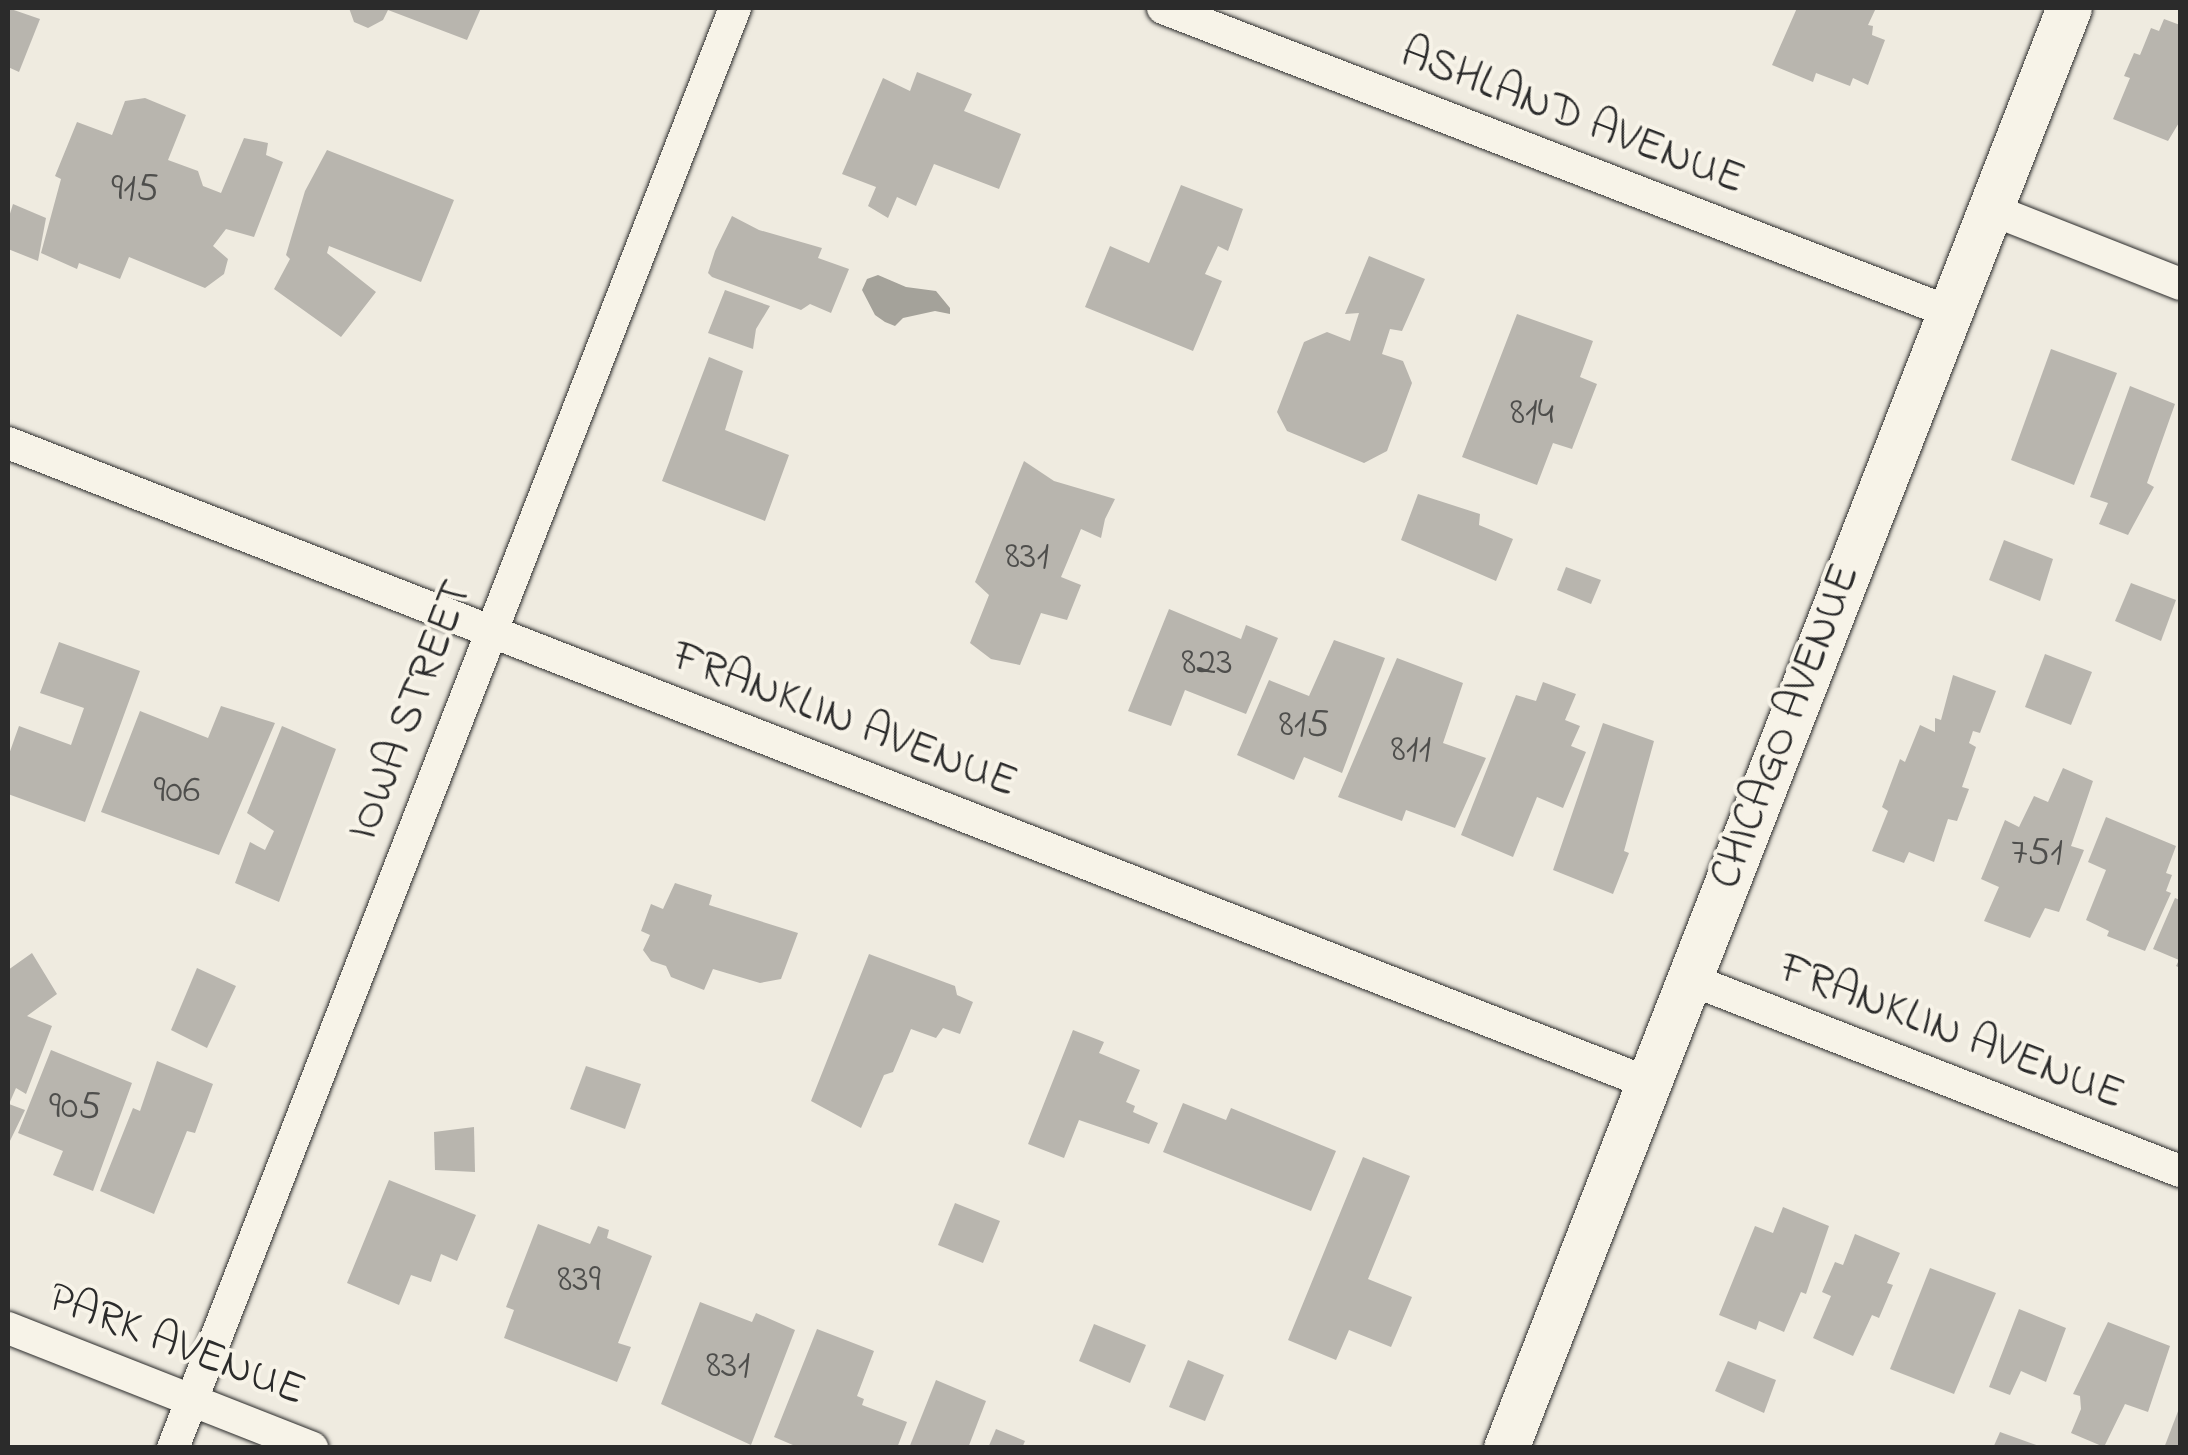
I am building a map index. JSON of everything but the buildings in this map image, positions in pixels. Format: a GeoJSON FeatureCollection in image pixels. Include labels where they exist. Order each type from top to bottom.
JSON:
{"type":"FeatureCollection","features":[{"type":"Feature","properties":{"kind":"main road","name":"CHICAGO AVENUE"},"geometry":{"type":"LineString","coordinates":[[1506,1448],[2069,8]]}},
{"type":"Feature","properties":{"kind":"street","name":"IOWA STREET"},"geometry":{"type":"LineString","coordinates":[[172,1448],[736,8]]}},
{"type":"Feature","properties":{"kind":"street","name":"ASHLAND AVENUE"},"geometry":{"type":"LineString","coordinates":[[1163,8],[1949,312]]}},
{"type":"Feature","properties":{"kind":"street"},"geometry":{"type":"LineString","coordinates":[[1990,209],[2180,284]]}},
{"type":"Feature","properties":{"kind":"street","name":"FRANKLIN AVENUE"},"geometry":{"type":"LineString","coordinates":[[8,443],[1649,1083]]}},
{"type":"Feature","properties":{"kind":"street","name":"FRANKLIN AVENUE"},"geometry":{"type":"LineString","coordinates":[[1689,979],[2180,1171]]}},
{"type":"Feature","properties":{"kind":"street","name":"PARK AVENUE"},"geometry":{"type":"LineString","coordinates":[[8,1328],[312,1448]]}},
{"type":"Feature","properties":{"kind":"shaded area"},"geometry":{"type":"Polygon","coordinates":[[[878,275],[906,287],[936,291],[950,308],[950,314],[935,311],[903,318],[895,326],[885,322],[875,315],[862,290],[867,279],[878,275]]]}}]}
